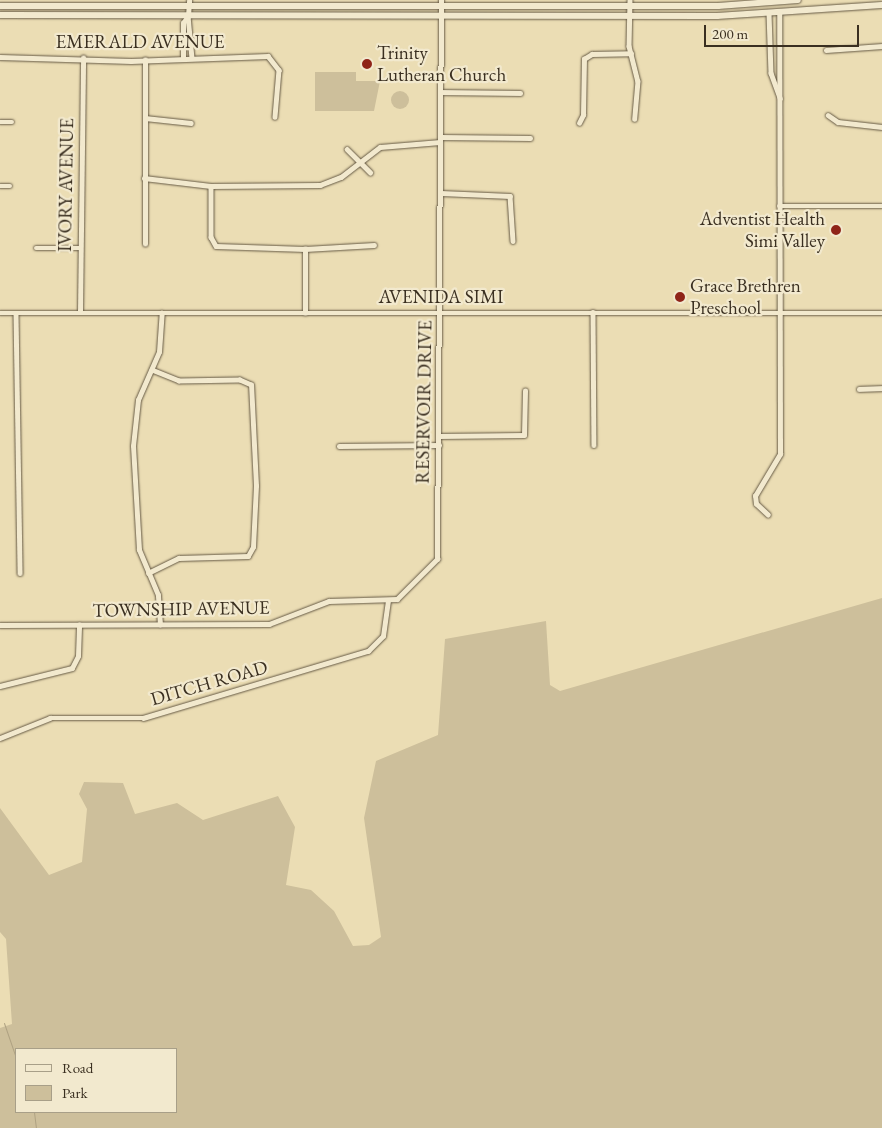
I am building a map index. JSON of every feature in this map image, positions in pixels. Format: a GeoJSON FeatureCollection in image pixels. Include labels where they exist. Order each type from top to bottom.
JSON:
{"type":"FeatureCollection","features":[{"type":"Feature","properties":{"kind":"main road"},"geometry":{"type":"LineString","coordinates":[[0,6],[189,3],[630,3],[798,0]]}},
{"type":"Feature","properties":{"kind":"main road"},"geometry":{"type":"LineString","coordinates":[[769,1],[769,13]]}},
{"type":"Feature","properties":{"kind":"main road"},"geometry":{"type":"LineString","coordinates":[[779,1],[779,12]]}},
{"type":"Feature","properties":{"kind":"main road"},"geometry":{"type":"LineString","coordinates":[[0,16],[629,16],[769,13],[882,5]]}},
{"type":"Feature","properties":{"kind":"street"},"geometry":{"type":"LineString","coordinates":[[189,3],[188,16],[192,58]]}},
{"type":"Feature","properties":{"kind":"street","name":"RESERVOIR DRIVE"},"geometry":{"type":"LineString","coordinates":[[388,600],[400,597],[438,556],[441,3]]}},
{"type":"Feature","properties":{"kind":"street"},"geometry":{"type":"LineString","coordinates":[[630,3],[631,53],[638,81],[635,120]]}},
{"type":"Feature","properties":{"kind":"street"},"geometry":{"type":"LineString","coordinates":[[768,515],[756,504],[755,496],[780,454],[779,12]]}},
{"type":"Feature","properties":{"kind":"street"},"geometry":{"type":"LineString","coordinates":[[769,13],[771,73],[780,99]]}},
{"type":"Feature","properties":{"kind":"street"},"geometry":{"type":"LineString","coordinates":[[183,58],[183,23],[188,16]]}},
{"type":"Feature","properties":{"kind":"street"},"geometry":{"type":"LineString","coordinates":[[826,50],[882,46]]}},
{"type":"Feature","properties":{"kind":"street"},"geometry":{"type":"LineString","coordinates":[[579,123],[583,115],[583,62],[588,56],[631,53]]}},
{"type":"Feature","properties":{"kind":"street","name":"EMERALD AVENUE"},"geometry":{"type":"LineString","coordinates":[[0,58],[146,60],[265,55],[277,63],[275,117]]}},
{"type":"Feature","properties":{"kind":"street","name":"IVORY AVENUE"},"geometry":{"type":"LineString","coordinates":[[80,312],[83,58]]}},
{"type":"Feature","properties":{"kind":"street"},"geometry":{"type":"LineString","coordinates":[[145,244],[146,60]]}},
{"type":"Feature","properties":{"kind":"street"},"geometry":{"type":"LineString","coordinates":[[440,92],[520,93]]}},
{"type":"Feature","properties":{"kind":"street"},"geometry":{"type":"LineString","coordinates":[[828,115],[838,122],[882,127]]}},
{"type":"Feature","properties":{"kind":"street"},"geometry":{"type":"LineString","coordinates":[[145,118],[191,123]]}},
{"type":"Feature","properties":{"kind":"street"},"geometry":{"type":"LineString","coordinates":[[0,122],[12,122]]}},
{"type":"Feature","properties":{"kind":"street"},"geometry":{"type":"LineString","coordinates":[[144,178],[210,186],[320,185],[341,176],[359,160],[388,144],[440,140],[530,138]]}},
{"type":"Feature","properties":{"kind":"street"},"geometry":{"type":"LineString","coordinates":[[347,149],[370,172]]}},
{"type":"Feature","properties":{"kind":"street"},"geometry":{"type":"LineString","coordinates":[[0,186],[10,186]]}},
{"type":"Feature","properties":{"kind":"street"},"geometry":{"type":"LineString","coordinates":[[210,186],[211,237],[216,246],[305,249],[374,245]]}},
{"type":"Feature","properties":{"kind":"street"},"geometry":{"type":"LineString","coordinates":[[441,193],[510,196],[514,241]]}},
{"type":"Feature","properties":{"kind":"street"},"geometry":{"type":"LineString","coordinates":[[779,206],[882,206]]}},
{"type":"Feature","properties":{"kind":"street"},"geometry":{"type":"LineString","coordinates":[[36,248],[80,248]]}},
{"type":"Feature","properties":{"kind":"street"},"geometry":{"type":"LineString","coordinates":[[305,249],[305,312]]}},
{"type":"Feature","properties":{"kind":"street"},"geometry":{"type":"LineString","coordinates":[[593,312],[594,445]]}},
{"type":"Feature","properties":{"kind":"street","name":"AVENIDA SIMI"},"geometry":{"type":"LineString","coordinates":[[0,313],[882,312]]}},
{"type":"Feature","properties":{"kind":"street"},"geometry":{"type":"LineString","coordinates":[[16,313],[20,573]]}},
{"type":"Feature","properties":{"kind":"street"},"geometry":{"type":"LineString","coordinates":[[160,625],[158,595],[148,573],[136,533],[133,446],[138,400],[152,370],[160,345],[162,313]]}},
{"type":"Feature","properties":{"kind":"street"},"geometry":{"type":"LineString","coordinates":[[148,573],[179,558],[248,556],[253,547],[256,486],[251,385],[240,380],[179,381],[152,370]]}},
{"type":"Feature","properties":{"kind":"street"},"geometry":{"type":"LineString","coordinates":[[859,389],[882,388]]}},
{"type":"Feature","properties":{"kind":"street"},"geometry":{"type":"LineString","coordinates":[[439,436],[524,435],[525,391]]}},
{"type":"Feature","properties":{"kind":"street"},"geometry":{"type":"LineString","coordinates":[[339,446],[439,446]]}},
{"type":"Feature","properties":{"kind":"street","name":"TOWNSHIP AVENUE"},"geometry":{"type":"LineString","coordinates":[[0,625],[269,624],[328,601],[388,600]]}},
{"type":"Feature","properties":{"kind":"street","name":"DITCH ROAD"},"geometry":{"type":"LineString","coordinates":[[0,738],[50,718],[143,718],[368,651],[383,636],[388,600]]}},
{"type":"Feature","properties":{"kind":"street"},"geometry":{"type":"LineString","coordinates":[[0,686],[72,668],[78,656],[79,625]]}},
{"type":"Feature","properties":{"kind":"green space"},"geometry":{"type":"Polygon","coordinates":[[[315,72],[356,72],[356,81],[380,81],[374,111],[315,111],[315,72]]]}},
{"type":"Feature","properties":{"kind":"green space"},"geometry":{"type":"Polygon","coordinates":[[[400,91],[406,94],[409,100],[406,106],[400,109],[394,106],[391,100],[394,94],[400,91]]]}},
{"type":"Feature","properties":{"kind":"green space"},"geometry":{"type":"Polygon","coordinates":[[[882,598],[882,1128],[0,1128],[0,1028],[12,1024],[6,939],[0,932],[0,808],[49,875],[82,862],[87,809],[79,794],[84,782],[123,783],[135,814],[177,803],[203,820],[278,796],[295,827],[286,885],[311,890],[334,911],[353,946],[369,945],[381,937],[364,818],[376,761],[438,735],[445,639],[546,621],[550,685],[560,691],[882,598]]]}},
{"type":"Feature","properties":{"kind":"waterway"},"geometry":{"type":"LineString","coordinates":[[4,1023],[15,1054]]}},
{"type":"Feature","properties":{"kind":"waterway"},"geometry":{"type":"LineString","coordinates":[[34,1113],[36,1128]]}},
{"type":"Feature","properties":{"kind":"place","name":"Trinity Lutheran Church"},"geometry":{"type":"Point","coordinates":[367,64]}},
{"type":"Feature","properties":{"kind":"place","name":"Adventist Health Simi Valley"},"geometry":{"type":"Point","coordinates":[836,230]}},
{"type":"Feature","properties":{"kind":"place","name":"Grace Brethren Preschool"},"geometry":{"type":"Point","coordinates":[680,297]}}]}
